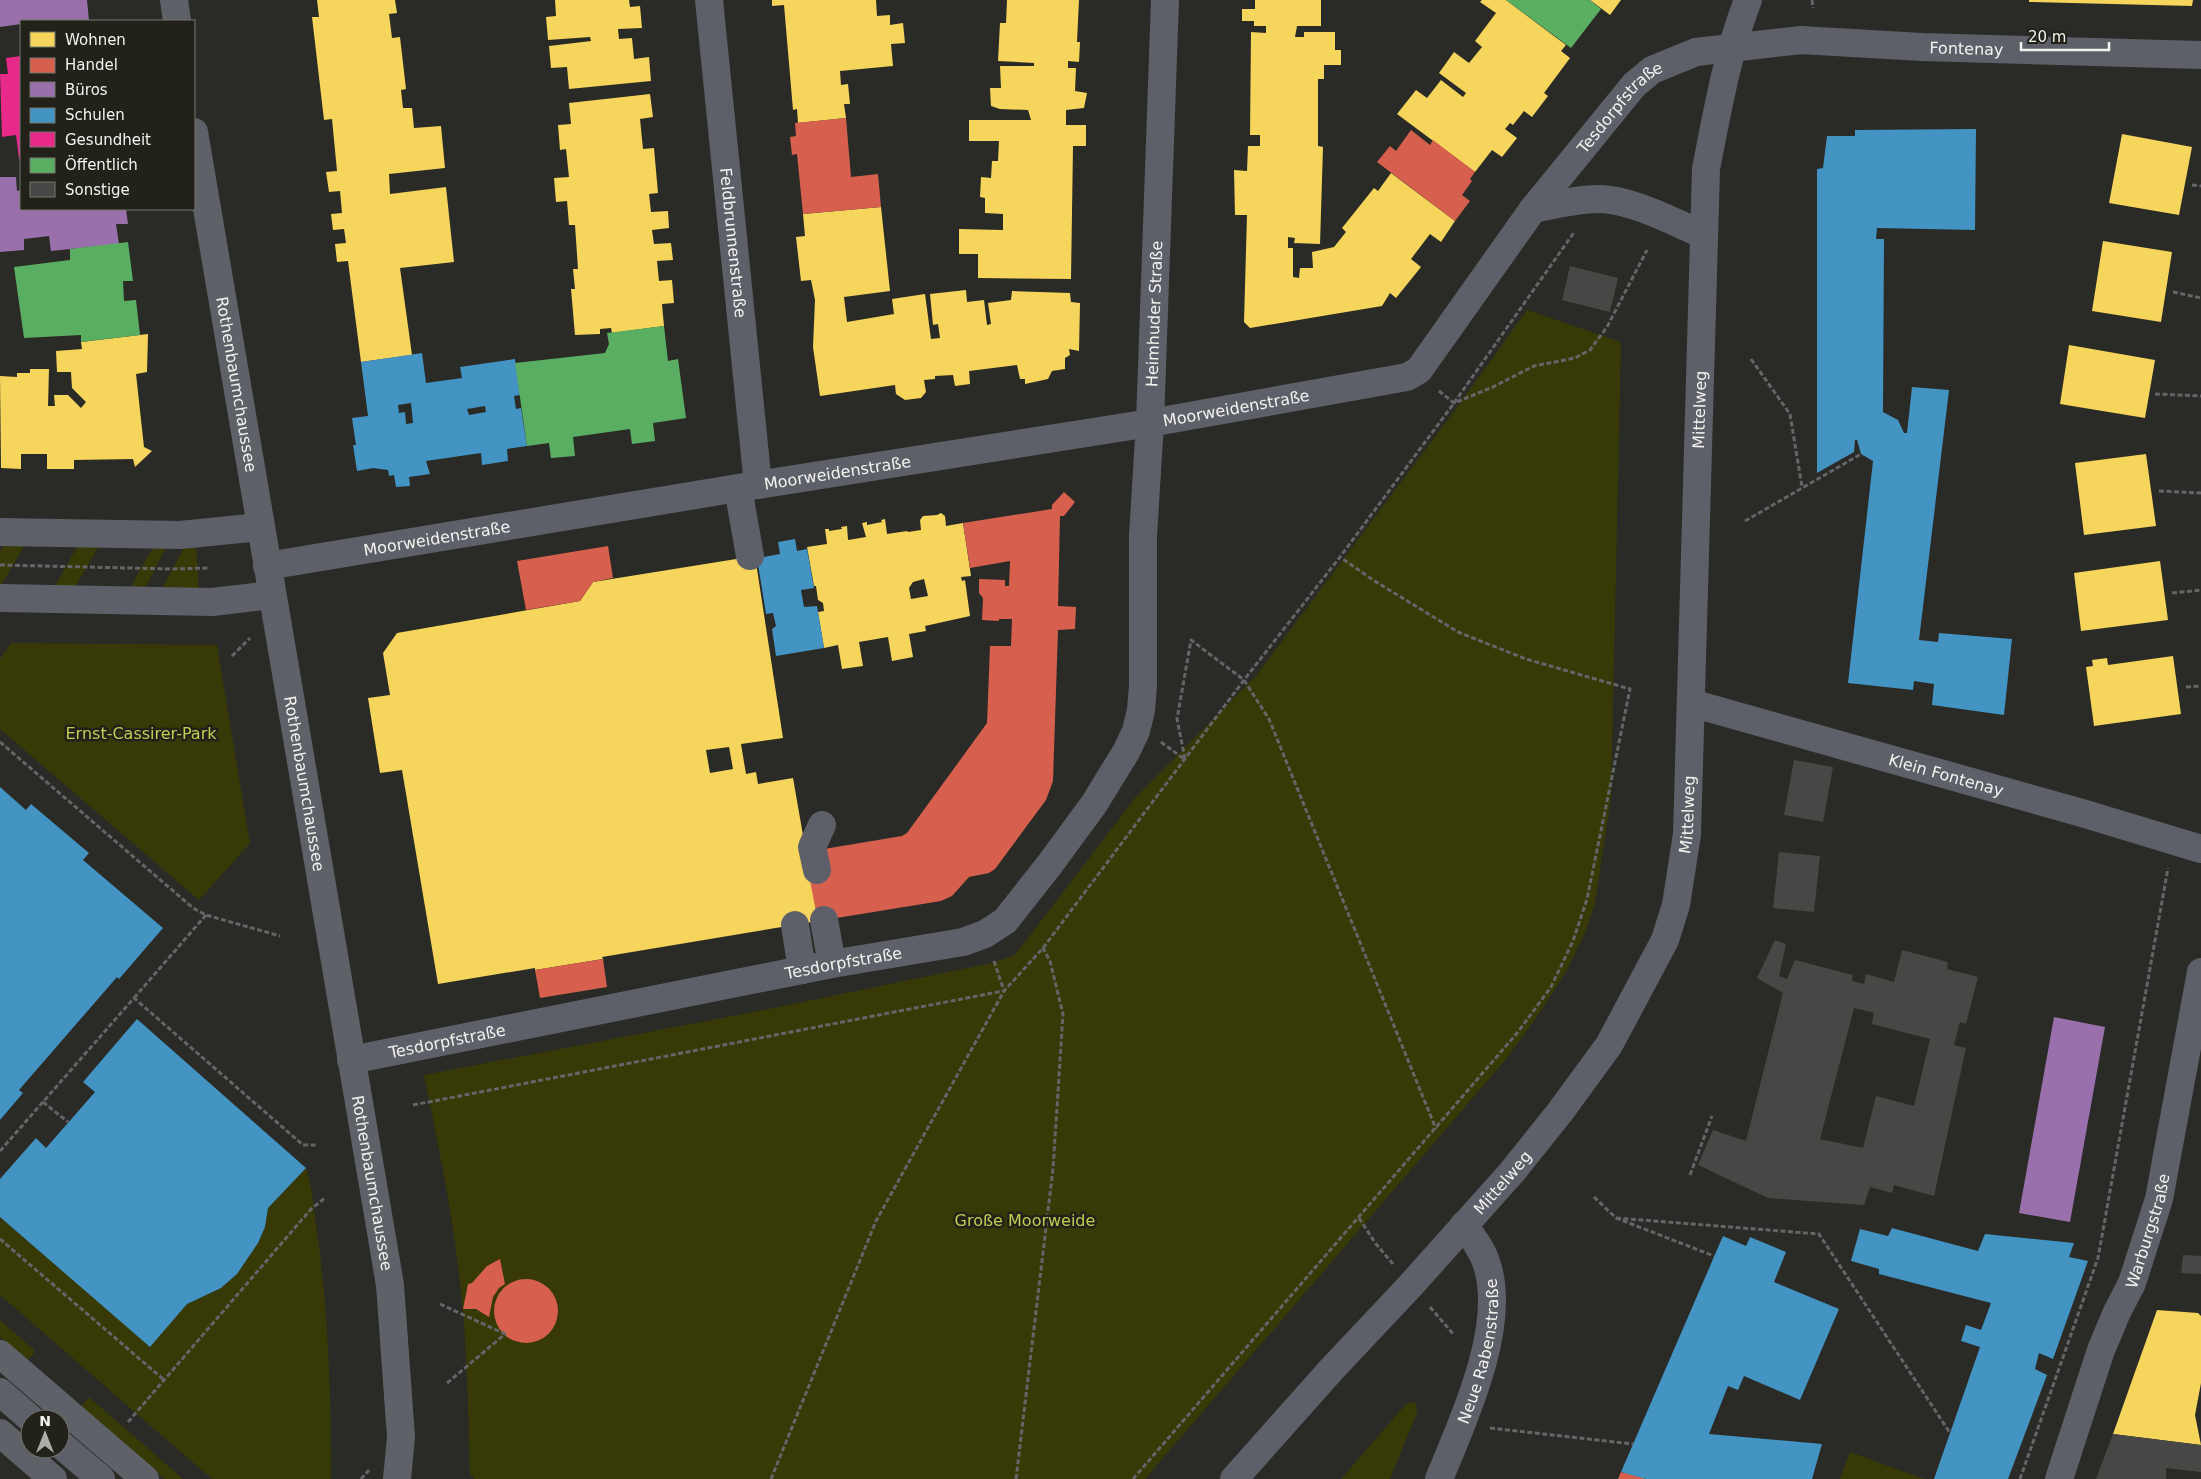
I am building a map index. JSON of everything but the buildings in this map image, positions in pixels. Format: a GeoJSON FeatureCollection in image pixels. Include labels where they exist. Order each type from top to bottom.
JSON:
{"type":"FeatureCollection","features":[{"type":"Feature","properties":{"kind":"main road"},"geometry":{"type":"LineString","coordinates":[[174,0],[177,20]]}},
{"type":"Feature","properties":{"kind":"main road","name":"Rothenbaumchaussee"},"geometry":{"type":"LineString","coordinates":[[195,138],[390,1285],[401,1436],[397,1479]]}},
{"type":"Feature","properties":{"kind":"main road"},"geometry":{"type":"LineString","coordinates":[[0,1354],[145,1479]]}},
{"type":"Feature","properties":{"kind":"main road"},"geometry":{"type":"LineString","coordinates":[[0,1433],[53,1479]]}},
{"type":"Feature","properties":{"kind":"main road","name":"Rothenbaumchaussee"},"geometry":{"type":"LineString","coordinates":[[401,1436],[416,1479]]}},
{"type":"Feature","properties":{"kind":"street","name":"Feldbrunnenstraße"},"geometry":{"type":"LineString","coordinates":[[709,0],[748,486],[750,556]]}},
{"type":"Feature","properties":{"kind":"street","name":"Heimhuder Straße"},"geometry":{"type":"LineString","coordinates":[[1143,628],[1143,536],[1150,423],[1165,0]]}},
{"type":"Feature","properties":{"kind":"street","name":"Mittelweg"},"geometry":{"type":"LineString","coordinates":[[1234,1479],[1512,1172],[1554,1120],[1608,1044],[1665,940],[1676,905],[1687,834],[1706,170],[1720,99],[1733,47],[1748,0]]}},
{"type":"Feature","properties":{"kind":"street","name":"Fontenay"},"geometry":{"type":"LineString","coordinates":[[1733,47],[1801,40],[1922,47],[2201,55]]}},
{"type":"Feature","properties":{"kind":"street","name":"Tesdorpfstraße"},"geometry":{"type":"LineString","coordinates":[[1407,377],[1419,370],[1533,209],[1634,85],[1652,70],[1696,52],[1733,47]]}},
{"type":"Feature","properties":{"kind":"street"},"geometry":{"type":"LineString","coordinates":[[1533,209],[1599,199],[1617,201],[1704,235]]}},
{"type":"Feature","properties":{"kind":"street","name":"Moorweidenstraße"},"geometry":{"type":"LineString","coordinates":[[267,566],[748,486],[1150,423],[1407,377]]}},
{"type":"Feature","properties":{"kind":"street"},"geometry":{"type":"LineString","coordinates":[[0,532],[180,535],[260,527]]}},
{"type":"Feature","properties":{"kind":"street"},"geometry":{"type":"LineString","coordinates":[[0,598],[212,602],[272,595]]}},
{"type":"Feature","properties":{"kind":"street","name":"Tesdorpfstraße"},"geometry":{"type":"LineString","coordinates":[[351,1060],[832,964],[963,942],[985,934],[1005,921],[1050,864],[1094,804],[1126,752],[1136,731],[1141,710],[1144,685],[1143,628]]}},
{"type":"Feature","properties":{"kind":"street","name":"Klein Fontenay"},"geometry":{"type":"LineString","coordinates":[[1691,703],[2082,813],[2201,850]]}},
{"type":"Feature","properties":{"kind":"street"},"geometry":{"type":"LineString","coordinates":[[817,870],[812,847],[822,825]]}},
{"type":"Feature","properties":{"kind":"street"},"geometry":{"type":"LineString","coordinates":[[824,920],[832,964]]}},
{"type":"Feature","properties":{"kind":"street"},"geometry":{"type":"LineString","coordinates":[[795,925],[802,970]]}},
{"type":"Feature","properties":{"kind":"street","name":"Warburgstraße"},"geometry":{"type":"LineString","coordinates":[[2059,1479],[2101,1350],[2116,1312],[2132,1283],[2159,1199],[2201,972]]}},
{"type":"Feature","properties":{"kind":"street","name":"Neue Rabenstraße"},"geometry":{"type":"LineString","coordinates":[[1440,1479],[1462,1424],[1489,1338],[1493,1318],[1487,1265],[1479,1248],[1464,1225]]}},
{"type":"Feature","properties":{"kind":"street"},"geometry":{"type":"LineString","coordinates":[[0,1392],[20,1409]]}},
{"type":"Feature","properties":{"kind":"street"},"geometry":{"type":"LineString","coordinates":[[70,1453],[101,1479]]}},
{"type":"Feature","properties":{"kind":"path"},"geometry":{"type":"LineString","coordinates":[[1812,0],[1813,8]]}},
{"type":"Feature","properties":{"kind":"path"},"geometry":{"type":"LineString","coordinates":[[2192,185],[2201,186]]}},
{"type":"Feature","properties":{"kind":"path"},"geometry":{"type":"LineString","coordinates":[[771,1479],[876,1221],[1004,991],[1043,948],[1244,680],[1340,557],[1454,403],[1576,229]]}},
{"type":"Feature","properties":{"kind":"path"},"geometry":{"type":"LineString","coordinates":[[1454,403],[1493,387],[1534,366],[1575,358],[1590,350],[1607,327],[1647,250]]}},
{"type":"Feature","properties":{"kind":"path"},"geometry":{"type":"LineString","coordinates":[[2173,292],[2201,298]]}},
{"type":"Feature","properties":{"kind":"path"},"geometry":{"type":"LineString","coordinates":[[1752,359],[1790,414],[1802,487]]}},
{"type":"Feature","properties":{"kind":"path"},"geometry":{"type":"LineString","coordinates":[[1434,387],[1454,403]]}},
{"type":"Feature","properties":{"kind":"path"},"geometry":{"type":"LineString","coordinates":[[2155,394],[2201,396]]}},
{"type":"Feature","properties":{"kind":"path"},"geometry":{"type":"LineString","coordinates":[[1745,521],[1861,454]]}},
{"type":"Feature","properties":{"kind":"path"},"geometry":{"type":"LineString","coordinates":[[2159,491],[2201,493]]}},
{"type":"Feature","properties":{"kind":"path"},"geometry":{"type":"LineString","coordinates":[[1133,1479],[1518,1032],[1551,987],[1573,941],[1587,899],[1630,689],[1526,659],[1458,632],[1373,580],[1340,557]]}},
{"type":"Feature","properties":{"kind":"path"},"geometry":{"type":"LineString","coordinates":[[0,565],[172,569],[208,568]]}},
{"type":"Feature","properties":{"kind":"path"},"geometry":{"type":"LineString","coordinates":[[2172,594],[2201,590]]}},
{"type":"Feature","properties":{"kind":"path"},"geometry":{"type":"LineString","coordinates":[[1185,760],[1177,719],[1191,640],[1244,680],[1269,719],[1436,1129]]}},
{"type":"Feature","properties":{"kind":"path"},"geometry":{"type":"LineString","coordinates":[[2186,687],[2201,686]]}},
{"type":"Feature","properties":{"kind":"path"},"geometry":{"type":"LineString","coordinates":[[1155,738],[1185,760]]}},
{"type":"Feature","properties":{"kind":"path"},"geometry":{"type":"LineString","coordinates":[[0,742],[193,908],[206,915],[280,936]]}},
{"type":"Feature","properties":{"kind":"path"},"geometry":{"type":"LineString","coordinates":[[2020,1479],[2098,1258],[2173,841]]}},
{"type":"Feature","properties":{"kind":"path"},"geometry":{"type":"LineString","coordinates":[[0,1151],[206,915]]}},
{"type":"Feature","properties":{"kind":"path"},"geometry":{"type":"LineString","coordinates":[[1016,1479],[1053,1169],[1063,1014],[1050,961],[1043,948]]}},
{"type":"Feature","properties":{"kind":"path"},"geometry":{"type":"LineString","coordinates":[[992,954],[1004,991]]}},
{"type":"Feature","properties":{"kind":"path"},"geometry":{"type":"LineString","coordinates":[[413,1105],[1004,991]]}},
{"type":"Feature","properties":{"kind":"path"},"geometry":{"type":"LineString","coordinates":[[134,998],[303,1145],[316,1145]]}},
{"type":"Feature","properties":{"kind":"path"},"geometry":{"type":"LineString","coordinates":[[43,1102],[68,1122]]}},
{"type":"Feature","properties":{"kind":"path"},"geometry":{"type":"LineString","coordinates":[[1690,1175],[1712,1116]]}},
{"type":"Feature","properties":{"kind":"path"},"geometry":{"type":"LineString","coordinates":[[1594,1197],[1616,1218],[1714,1256]]}},
{"type":"Feature","properties":{"kind":"path"},"geometry":{"type":"LineString","coordinates":[[128,1422],[311,1209],[325,1198]]}},
{"type":"Feature","properties":{"kind":"path"},"geometry":{"type":"LineString","coordinates":[[1616,1218],[1820,1234],[1950,1433]]}},
{"type":"Feature","properties":{"kind":"path"},"geometry":{"type":"LineString","coordinates":[[0,1239],[164,1380]]}},
{"type":"Feature","properties":{"kind":"path"},"geometry":{"type":"LineString","coordinates":[[440,1304],[505,1334],[446,1384]]}},
{"type":"Feature","properties":{"kind":"path"},"geometry":{"type":"LineString","coordinates":[[1462,1424],[1633,1444]]}},
{"type":"Feature","properties":{"kind":"green space","name":"Große Moorweide"},"geometry":{"type":"Polygon","coordinates":[[[1527,310],[1621,342],[1611,797],[1595,903],[1585,933],[1567,970],[1541,1011],[1507,1058],[1145,1479],[474,1479],[470,1473],[465,1343],[458,1265],[447,1193],[424,1075],[764,1010],[992,963],[1015,955],[1135,798],[1255,677],[1455,410],[1527,310]]]}},
{"type":"Feature","properties":{"kind":"green space"},"geometry":{"type":"Polygon","coordinates":[[[6,543],[26,543],[0,587],[0,551],[6,543]]]}},
{"type":"Feature","properties":{"kind":"green space"},"geometry":{"type":"Polygon","coordinates":[[[78,545],[99,546],[74,589],[54,588],[78,545]]]}},
{"type":"Feature","properties":{"kind":"green space"},"geometry":{"type":"Polygon","coordinates":[[[154,546],[167,546],[145,588],[133,588],[133,582],[154,546]]]}},
{"type":"Feature","properties":{"kind":"green space"},"geometry":{"type":"Polygon","coordinates":[[[185,546],[196,546],[199,591],[161,590],[185,546]]]}},
{"type":"Feature","properties":{"kind":"green space","name":"Ernst-Cassirer-Park"},"geometry":{"type":"Polygon","coordinates":[[[11,643],[217,645],[250,843],[199,900],[0,729],[0,659],[11,643]]]}},
{"type":"Feature","properties":{"kind":"green space"},"geometry":{"type":"Polygon","coordinates":[[[306,1168],[314,1207],[325,1305],[330,1392],[331,1479],[212,1479],[0,1295],[0,1217],[150,1346],[187,1304],[221,1288],[237,1274],[258,1243],[265,1227],[268,1208],[306,1168]]]}},
{"type":"Feature","properties":{"kind":"green space"},"geometry":{"type":"Polygon","coordinates":[[[0,1320],[34,1350],[34,1353],[27,1360],[0,1337],[0,1320]]]}},
{"type":"Feature","properties":{"kind":"green space"},"geometry":{"type":"Polygon","coordinates":[[[89,1397],[183,1479],[165,1479],[81,1407],[89,1397]]]}},
{"type":"Feature","properties":{"kind":"green space"},"geometry":{"type":"Polygon","coordinates":[[[1416,1402],[1417,1413],[1390,1479],[1341,1479],[1407,1403],[1416,1402]]]}},
{"type":"Feature","properties":{"kind":"green space"},"geometry":{"type":"Polygon","coordinates":[[[1850,1452],[1924,1479],[1840,1479],[1850,1452]]]}}]}
